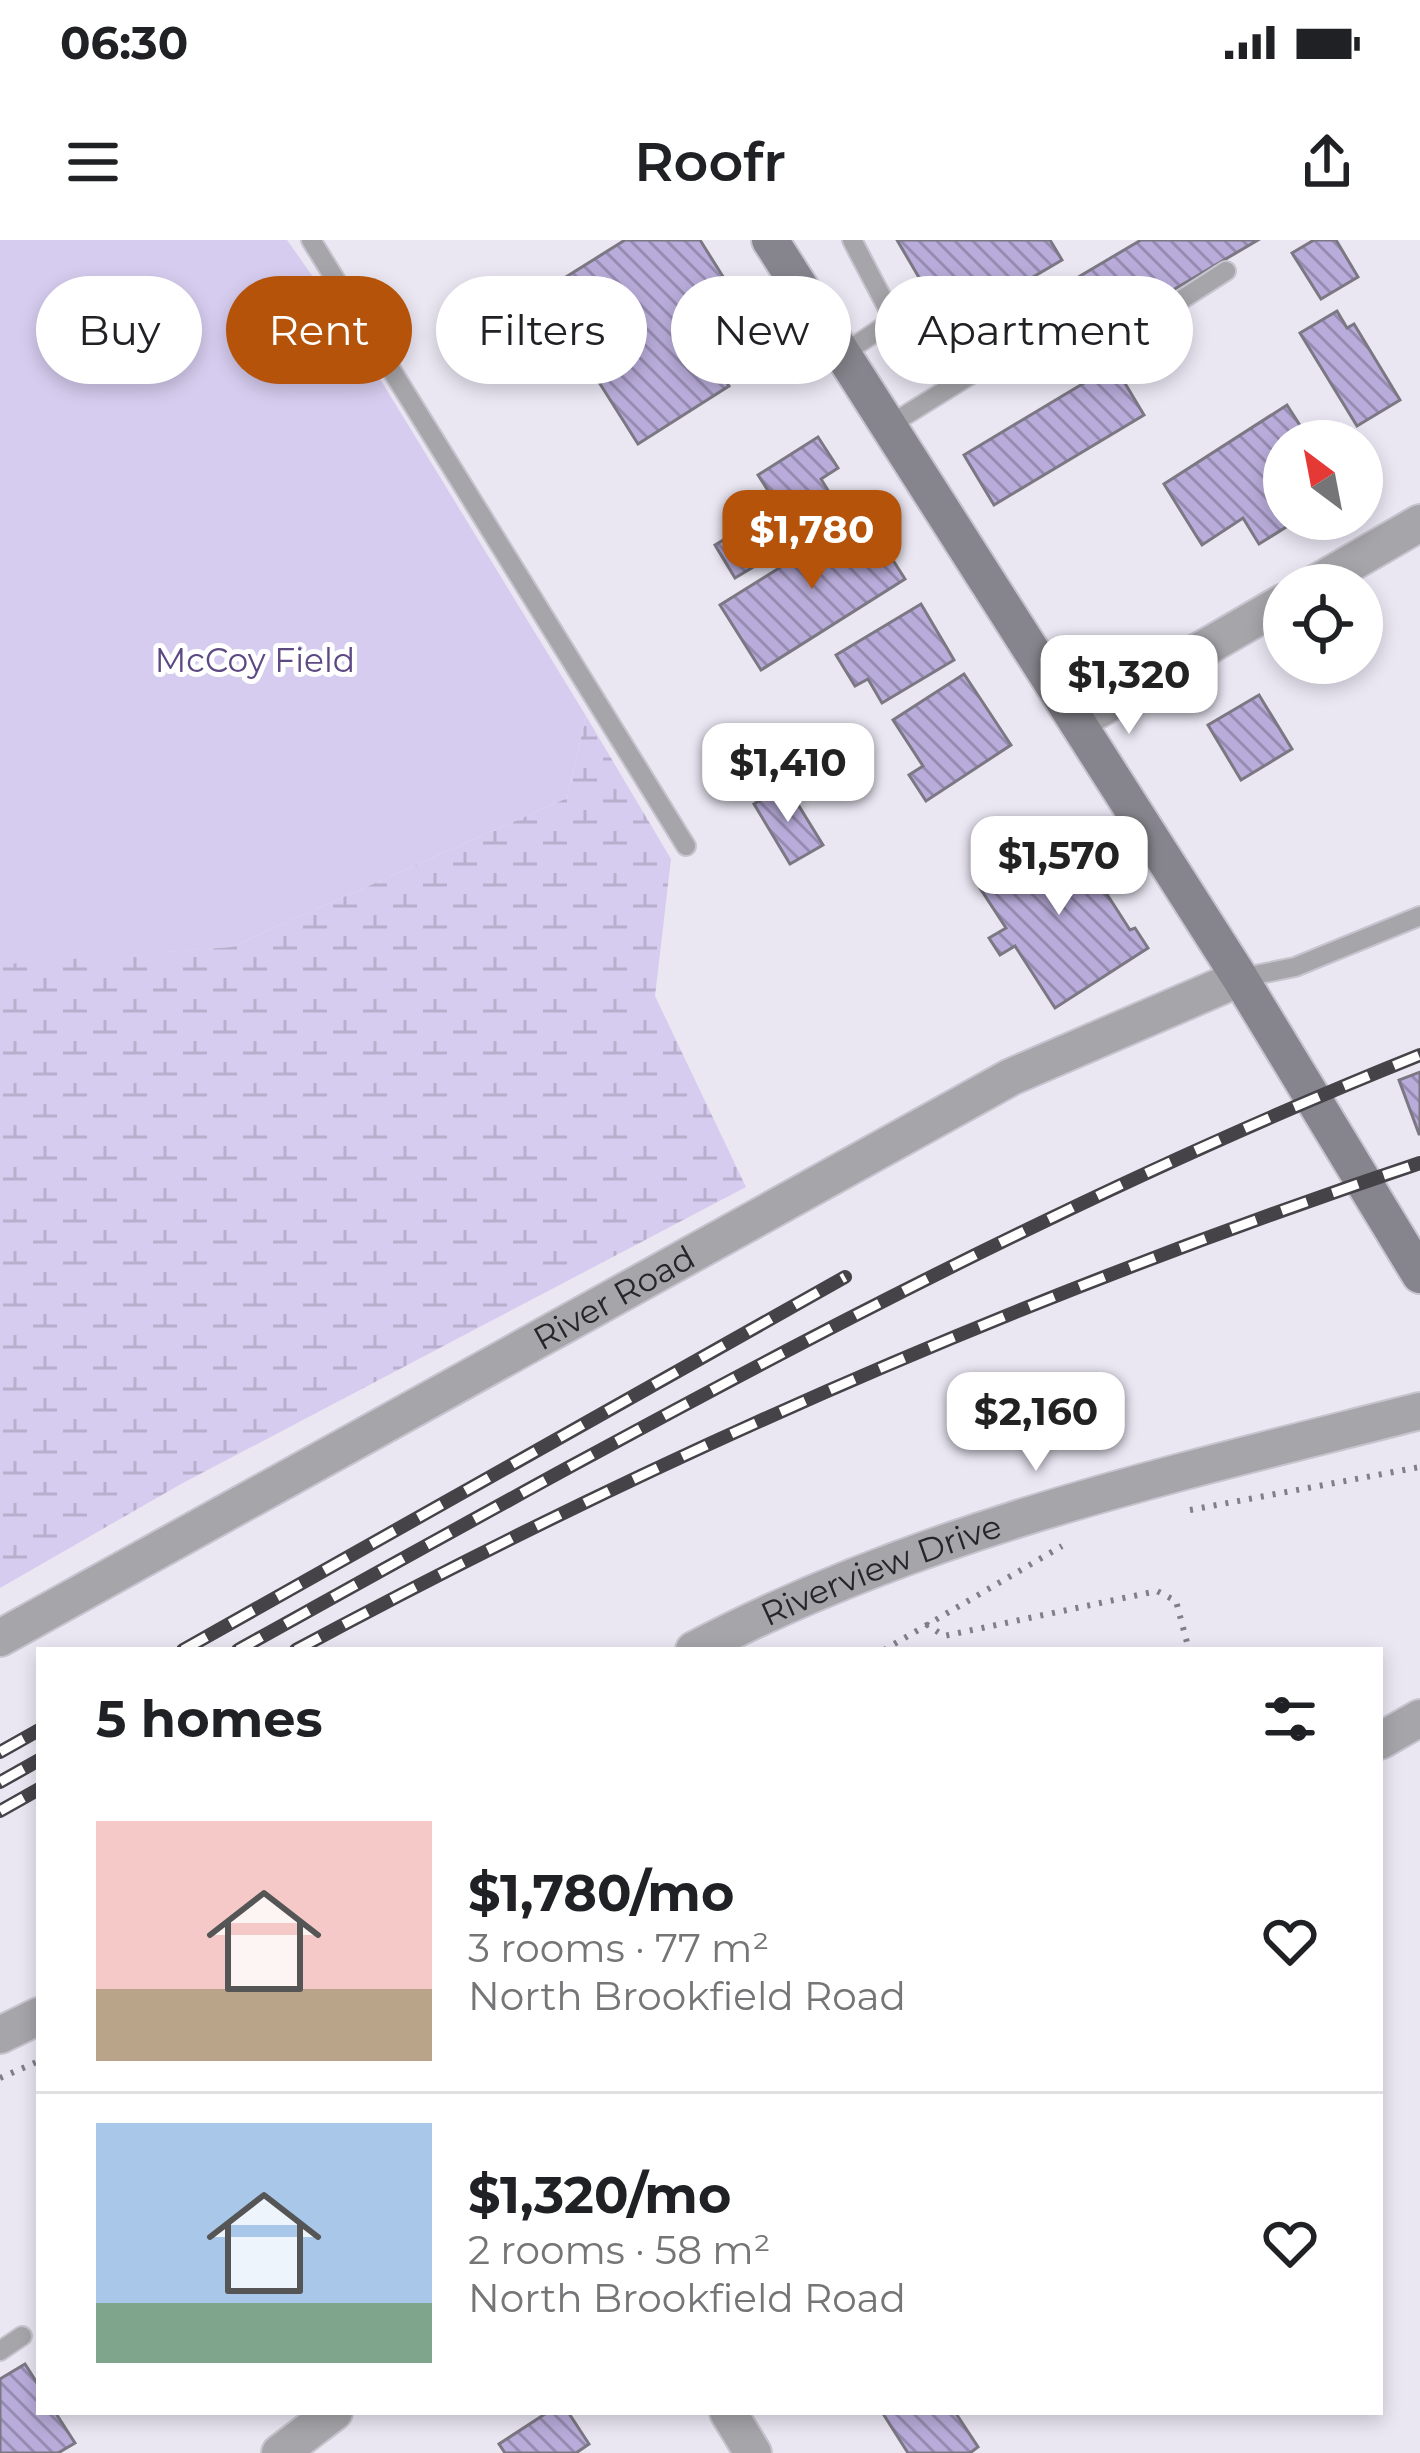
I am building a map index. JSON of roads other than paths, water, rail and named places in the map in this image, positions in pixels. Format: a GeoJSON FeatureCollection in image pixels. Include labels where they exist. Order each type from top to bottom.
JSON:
{"type":"FeatureCollection","features":[{"type":"Feature","properties":{"kind":"street"},"geometry":{"type":"LineString","coordinates":[[770,240],[793,276]]}},
{"type":"Feature","properties":{"kind":"street"},"geometry":{"type":"LineString","coordinates":[[851,368],[1240,978],[1419,1272]]}},
{"type":"Feature","properties":{"kind":"street"},"geometry":{"type":"LineString","coordinates":[[1349,564],[1420,523]]}},
{"type":"Feature","properties":{"kind":"street"},"geometry":{"type":"LineString","coordinates":[[1077,722],[1263,614]]}},
{"type":"Feature","properties":{"kind":"street","name":"River Road"},"geometry":{"type":"LineString","coordinates":[[0,1639],[991,1088],[1240,978]]}},
{"type":"Feature","properties":{"kind":"street","name":"Riverview Drive"},"geometry":{"type":"LineString","coordinates":[[700,1647],[822,1586],[1087,1495],[1420,1411]]}},
{"type":"Feature","properties":{"kind":"street"},"geometry":{"type":"LineString","coordinates":[[1383,1740],[1420,1718]]}},
{"type":"Feature","properties":{"kind":"street"},"geometry":{"type":"LineString","coordinates":[[0,2035],[36,2017]]}},
{"type":"Feature","properties":{"kind":"street"},"geometry":{"type":"LineString","coordinates":[[280,2453],[330,2415]]}},
{"type":"Feature","properties":{"kind":"street"},"geometry":{"type":"LineString","coordinates":[[730,2415],[753,2453]]}},
{"type":"Feature","properties":{"kind":"lane"},"geometry":{"type":"LineString","coordinates":[[311,240],[686,846]]}},
{"type":"Feature","properties":{"kind":"lane"},"geometry":{"type":"LineString","coordinates":[[851,348],[889,323],[889,311],[852,240]]}},
{"type":"Feature","properties":{"kind":"lane"},"geometry":{"type":"LineString","coordinates":[[888,426],[1033,336],[1108,347],[1226,271]]}},
{"type":"Feature","properties":{"kind":"lane"},"geometry":{"type":"LineString","coordinates":[[1240,978],[1295,967],[1420,916]]}},
{"type":"Feature","properties":{"kind":"lane"},"geometry":{"type":"LineString","coordinates":[[0,2351],[22,2336]]}},
{"type":"Feature","properties":{"kind":"railway"},"geometry":{"type":"LineString","coordinates":[[243,1647],[673,1411],[967,1259],[1116,1187],[1420,1055]]}},
{"type":"Feature","properties":{"kind":"railway"},"geometry":{"type":"LineString","coordinates":[[302,1647],[569,1510],[847,1382],[1131,1267],[1420,1163]]}},
{"type":"Feature","properties":{"kind":"railway"},"geometry":{"type":"LineString","coordinates":[[188,1647],[845,1277]]}},
{"type":"Feature","properties":{"kind":"railway"},"geometry":{"type":"LineString","coordinates":[[0,1752],[36,1732]]}},
{"type":"Feature","properties":{"kind":"railway"},"geometry":{"type":"LineString","coordinates":[[0,1782],[36,1762]]}},
{"type":"Feature","properties":{"kind":"railway"},"geometry":{"type":"LineString","coordinates":[[0,1811],[36,1791]]}},
{"type":"Feature","properties":{"kind":"park label","name":"McCoy Field"},"geometry":{"type":"Point","coordinates":[255,660]}}]}
